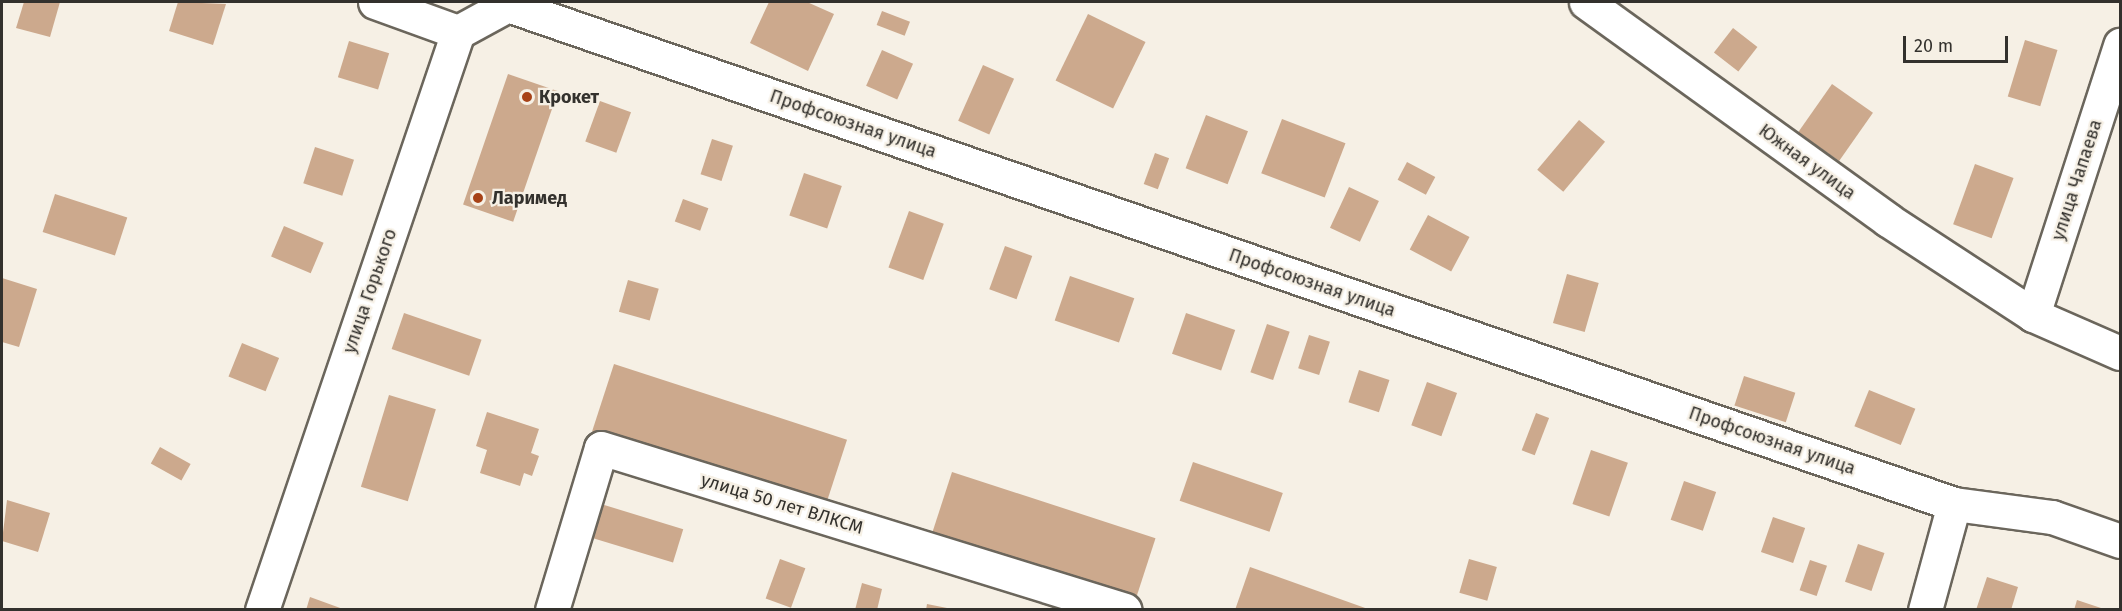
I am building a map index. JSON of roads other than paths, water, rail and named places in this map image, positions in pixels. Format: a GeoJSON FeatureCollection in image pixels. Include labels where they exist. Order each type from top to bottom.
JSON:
{"type":"FeatureCollection","features":[{"type":"Feature","properties":{"kind":"street"},"geometry":{"type":"LineString","coordinates":[[375,2],[458,32],[511,4]]}},
{"type":"Feature","properties":{"kind":"street","name":"Южная улица"},"geometry":{"type":"LineString","coordinates":[[1586,2],[1888,220],[2033,315]]}},
{"type":"Feature","properties":{"kind":"street","name":"Профсоюзная улица"},"geometry":{"type":"LineString","coordinates":[[511,4],[1954,504],[2052,516],[2121,541]]}},
{"type":"Feature","properties":{"kind":"street","name":"улица Горького"},"geometry":{"type":"LineString","coordinates":[[262,609],[458,32]]}},
{"type":"Feature","properties":{"kind":"street","name":"улица Чапаева"},"geometry":{"type":"LineString","coordinates":[[2033,315],[2121,45]]}},
{"type":"Feature","properties":{"kind":"street"},"geometry":{"type":"LineString","coordinates":[[2033,315],[2121,353]]}},
{"type":"Feature","properties":{"kind":"street","name":"улица 50 лет ВЛКСМ"},"geometry":{"type":"LineString","coordinates":[[552,609],[600,448],[1125,609]]}},
{"type":"Feature","properties":{"kind":"street"},"geometry":{"type":"LineString","coordinates":[[1925,609],[1954,504]]}},
{"type":"Feature","properties":{"kind":"place","name":"Крокет"},"geometry":{"type":"Point","coordinates":[527,97]}},
{"type":"Feature","properties":{"kind":"place","name":"Ларимед"},"geometry":{"type":"Point","coordinates":[478,198]}}]}
